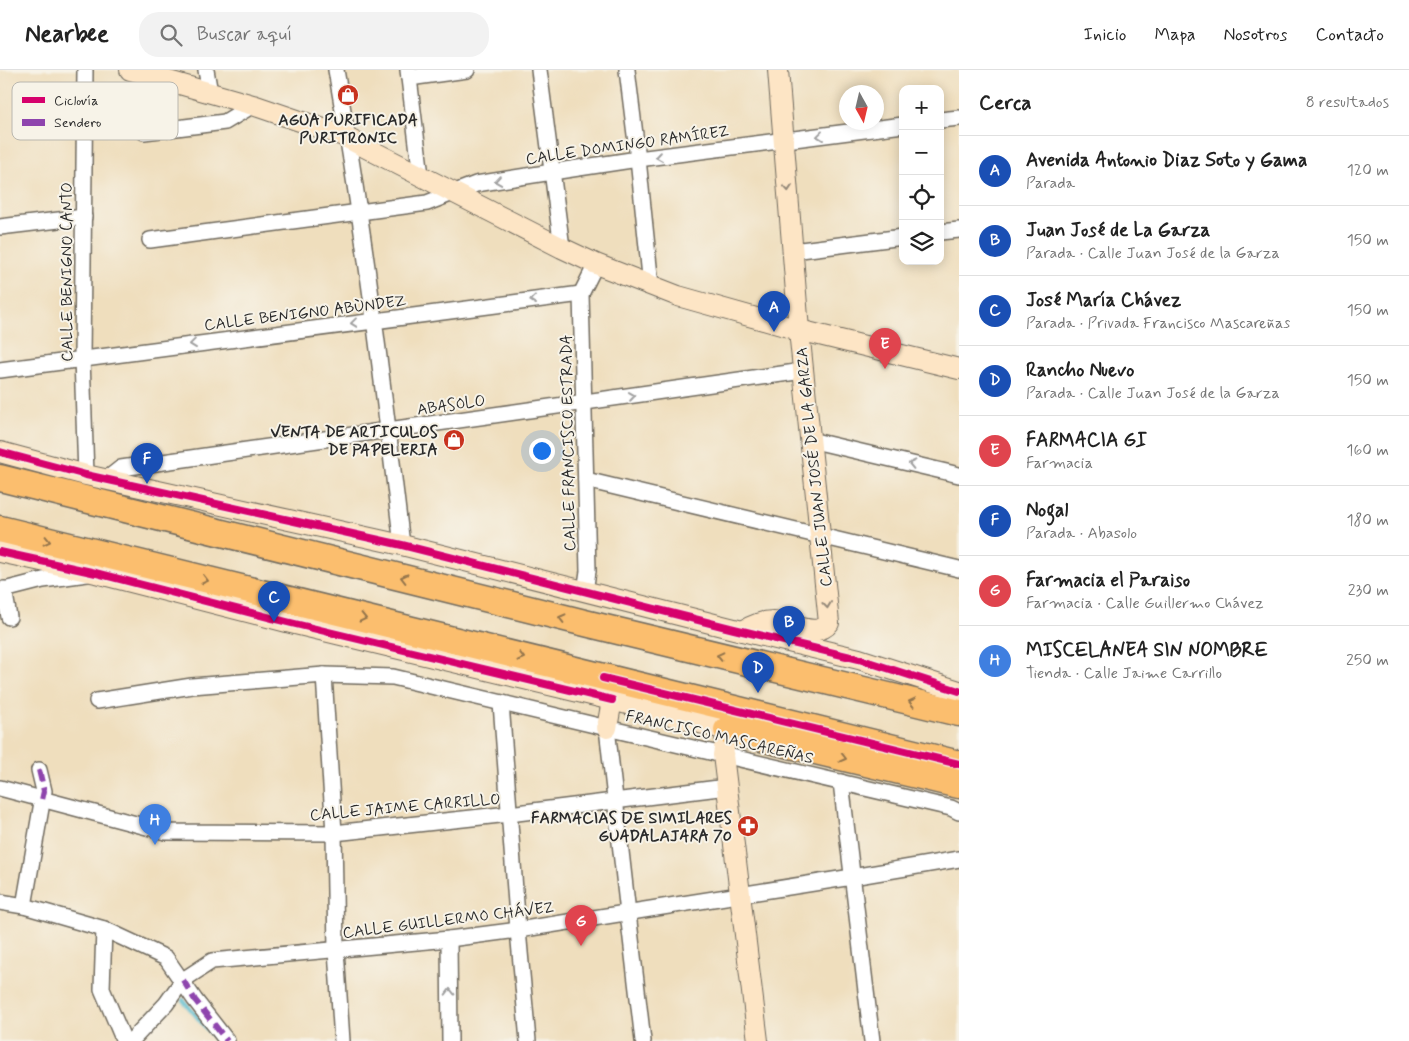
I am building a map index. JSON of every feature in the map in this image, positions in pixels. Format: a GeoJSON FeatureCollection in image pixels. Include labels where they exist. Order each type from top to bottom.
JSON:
{"type":"FeatureCollection","features":[{"type":"Feature","properties":{"kind":"highway"},"geometry":{"type":"LineString","coordinates":[[0,478],[588,624],[959,713]]}},
{"type":"Feature","properties":{"kind":"highway"},"geometry":{"type":"LineString","coordinates":[[0,529],[959,764]]}},
{"type":"Feature","properties":{"kind":"highway"},"geometry":{"type":"LineString","coordinates":[[725,742],[959,786]]}},
{"type":"Feature","properties":{"kind":"street"},"geometry":{"type":"LineString","coordinates":[[130,70],[172,82]]}},
{"type":"Feature","properties":{"kind":"street"},"geometry":{"type":"LineString","coordinates":[[206,70],[210,93]]}},
{"type":"Feature","properties":{"kind":"street"},"geometry":{"type":"LineString","coordinates":[[336,70],[349,139],[402,544]]}},
{"type":"Feature","properties":{"kind":"street"},"geometry":{"type":"LineString","coordinates":[[421,176],[408,74],[467,70]]}},
{"type":"Feature","properties":{"kind":"street"},"geometry":{"type":"LineString","coordinates":[[539,70],[562,248]]}},
{"type":"Feature","properties":{"kind":"street"},"geometry":{"type":"LineString","coordinates":[[627,70],[651,286]]}},
{"type":"Feature","properties":{"kind":"street","name":"CALLE JUAN JOSÉ DE LA GARZA"},"geometry":{"type":"LineString","coordinates":[[743,631],[771,621],[783,622],[814,631],[823,629],[828,625],[829,617],[799,330],[778,70]]}},
{"type":"Feature","properties":{"kind":"street"},"geometry":{"type":"LineString","coordinates":[[178,84],[253,105],[340,135],[562,248],[596,264],[678,296],[799,330],[959,369]]}},
{"type":"Feature","properties":{"kind":"street"},"geometry":{"type":"LineString","coordinates":[[178,128],[225,122],[253,105]]}},
{"type":"Feature","properties":{"kind":"street"},"geometry":{"type":"LineString","coordinates":[[944,120],[959,118]]}},
{"type":"Feature","properties":{"kind":"street","name":"CALLE DOMINGO RAMÍREZ"},"geometry":{"type":"LineString","coordinates":[[150,240],[427,203],[476,184],[552,172],[899,126]]}},
{"type":"Feature","properties":{"kind":"street","name":"CALLE BENIGNO CANTO"},"geometry":{"type":"LineString","coordinates":[[84,140],[82,358],[86,475]]}},
{"type":"Feature","properties":{"kind":"street"},"geometry":{"type":"LineString","coordinates":[[0,227],[84,217]]}},
{"type":"Feature","properties":{"kind":"street"},"geometry":{"type":"LineString","coordinates":[[944,232],[959,230]]}},
{"type":"Feature","properties":{"kind":"street"},"geometry":{"type":"LineString","coordinates":[[793,251],[899,238]]}},
{"type":"Feature","properties":{"kind":"street"},"geometry":{"type":"LineString","coordinates":[[581,294],[596,264]]}},
{"type":"Feature","properties":{"kind":"street","name":"CALLE BENIGNO ABÙNDEZ"},"geometry":{"type":"LineString","coordinates":[[0,370],[581,294]]}},
{"type":"Feature","properties":{"kind":"street","name":"CALLE FRANCISCO ESTRADA"},"geometry":{"type":"LineString","coordinates":[[581,294],[588,571],[585,592]]}},
{"type":"Feature","properties":{"kind":"street","name":"ABASOLO"},"geometry":{"type":"LineString","coordinates":[[107,479],[121,468],[803,371]]}},
{"type":"Feature","properties":{"kind":"street"},"geometry":{"type":"LineString","coordinates":[[810,440],[959,475]]}},
{"type":"Feature","properties":{"kind":"street"},"geometry":{"type":"LineString","coordinates":[[0,452],[86,475],[402,544],[585,592],[859,659],[959,691]]}},
{"type":"Feature","properties":{"kind":"street"},"geometry":{"type":"LineString","coordinates":[[586,480],[959,569]]}},
{"type":"Feature","properties":{"kind":"street"},"geometry":{"type":"LineString","coordinates":[[0,552],[96,573],[287,622],[612,700],[725,742],[727,787],[758,1041]]}},
{"type":"Feature","properties":{"kind":"street"},"geometry":{"type":"LineString","coordinates":[[9,617],[2,590],[43,580],[96,573]]}},
{"type":"Feature","properties":{"kind":"street"},"geometry":{"type":"LineString","coordinates":[[235,588],[287,622]]}},
{"type":"Feature","properties":{"kind":"street"},"geometry":{"type":"LineString","coordinates":[[324,675],[334,833],[336,950],[342,1041]]}},
{"type":"Feature","properties":{"kind":"street","name":"FRANCISCO MASCAREÑAS"},"geometry":{"type":"LineString","coordinates":[[97,701],[192,686],[324,675],[393,677],[607,728],[725,742],[841,782],[951,808],[959,812]]}},
{"type":"Feature","properties":{"kind":"street"},"geometry":{"type":"LineString","coordinates":[[612,700],[607,728],[643,1041]]}},
{"type":"Feature","properties":{"kind":"street"},"geometry":{"type":"LineString","coordinates":[[500,703],[528,1041]]}},
{"type":"Feature","properties":{"kind":"street"},"geometry":{"type":"LineString","coordinates":[[24,906],[44,791],[39,770]]}},
{"type":"Feature","properties":{"kind":"street"},"geometry":{"type":"LineString","coordinates":[[841,782],[872,1041]]}},
{"type":"Feature","properties":{"kind":"street","name":"CALLE JAIME CARRILLO"},"geometry":{"type":"LineString","coordinates":[[0,788],[166,832],[334,833],[727,787]]}},
{"type":"Feature","properties":{"kind":"street","name":"CALLE GUILLERMO CHÁVEZ"},"geometry":{"type":"LineString","coordinates":[[183,980],[212,961],[449,939],[518,930],[852,878],[959,859]]}},
{"type":"Feature","properties":{"kind":"street"},"geometry":{"type":"LineString","coordinates":[[0,902],[24,906],[104,929],[166,958],[195,1000],[227,1041]]}},
{"type":"Feature","properties":{"kind":"street"},"geometry":{"type":"LineString","coordinates":[[104,929],[102,990],[124,1041]]}},
{"type":"Feature","properties":{"kind":"street"},"geometry":{"type":"LineString","coordinates":[[449,939],[450,1041]]}},
{"type":"Feature","properties":{"kind":"street"},"geometry":{"type":"LineString","coordinates":[[131,1041],[166,1004],[183,980]]}},
{"type":"Feature","properties":{"kind":"waterway"},"geometry":{"type":"LineString","coordinates":[[183,1000],[217,1041]]}},
{"type":"Feature","properties":{"kind":"marked path"},"geometry":{"type":"LineString","coordinates":[[39,770],[44,791],[42,800]]}},
{"type":"Feature","properties":{"kind":"marked path"},"geometry":{"type":"LineString","coordinates":[[183,980],[195,1000],[227,1041]]}},
{"type":"Feature","properties":{"kind":"cycle path"},"geometry":{"type":"LineString","coordinates":[[0,452],[86,475],[402,545],[859,659],[959,691]]}},
{"type":"Feature","properties":{"kind":"cycle path"},"geometry":{"type":"LineString","coordinates":[[0,552],[96,573],[287,622],[612,700]]}},
{"type":"Feature","properties":{"kind":"cycle path"},"geometry":{"type":"LineString","coordinates":[[603,678],[959,764]]}},
{"type":"Feature","properties":{"kind":"place","name":"AGUA PURIFICADA PURITRONIC"},"geometry":{"type":"Point","coordinates":[348,95]}},
{"type":"Feature","properties":{"kind":"place","name":"Avenida Antonio Diaz Soto y Gama"},"geometry":{"type":"Point","coordinates":[774,332]}},
{"type":"Feature","properties":{"kind":"place","name":"FARMACIA GI"},"geometry":{"type":"Point","coordinates":[885,369]}},
{"type":"Feature","properties":{"kind":"place","name":"VENTA DE ARTICULOS DE PAPELERIA"},"geometry":{"type":"Point","coordinates":[454,440]}},
{"type":"Feature","properties":{"kind":"place","name":"Nogal"},"geometry":{"type":"Point","coordinates":[147,484]}},
{"type":"Feature","properties":{"kind":"place","name":"José María Chávez"},"geometry":{"type":"Point","coordinates":[274,622]}},
{"type":"Feature","properties":{"kind":"place","name":"Juan José de La Garza"},"geometry":{"type":"Point","coordinates":[789,647]}},
{"type":"Feature","properties":{"kind":"place","name":"Rancho Nuevo"},"geometry":{"type":"Point","coordinates":[758,693]}},
{"type":"Feature","properties":{"kind":"place","name":"FARMACIAS DE SIMILARES GUADALAJARA 70"},"geometry":{"type":"Point","coordinates":[748,826]}},
{"type":"Feature","properties":{"kind":"place","name":"MISCELANEA SIN NOMBRE"},"geometry":{"type":"Point","coordinates":[155,845]}},
{"type":"Feature","properties":{"kind":"place","name":"Farmacia el Paraiso"},"geometry":{"type":"Point","coordinates":[581,946]}}]}
